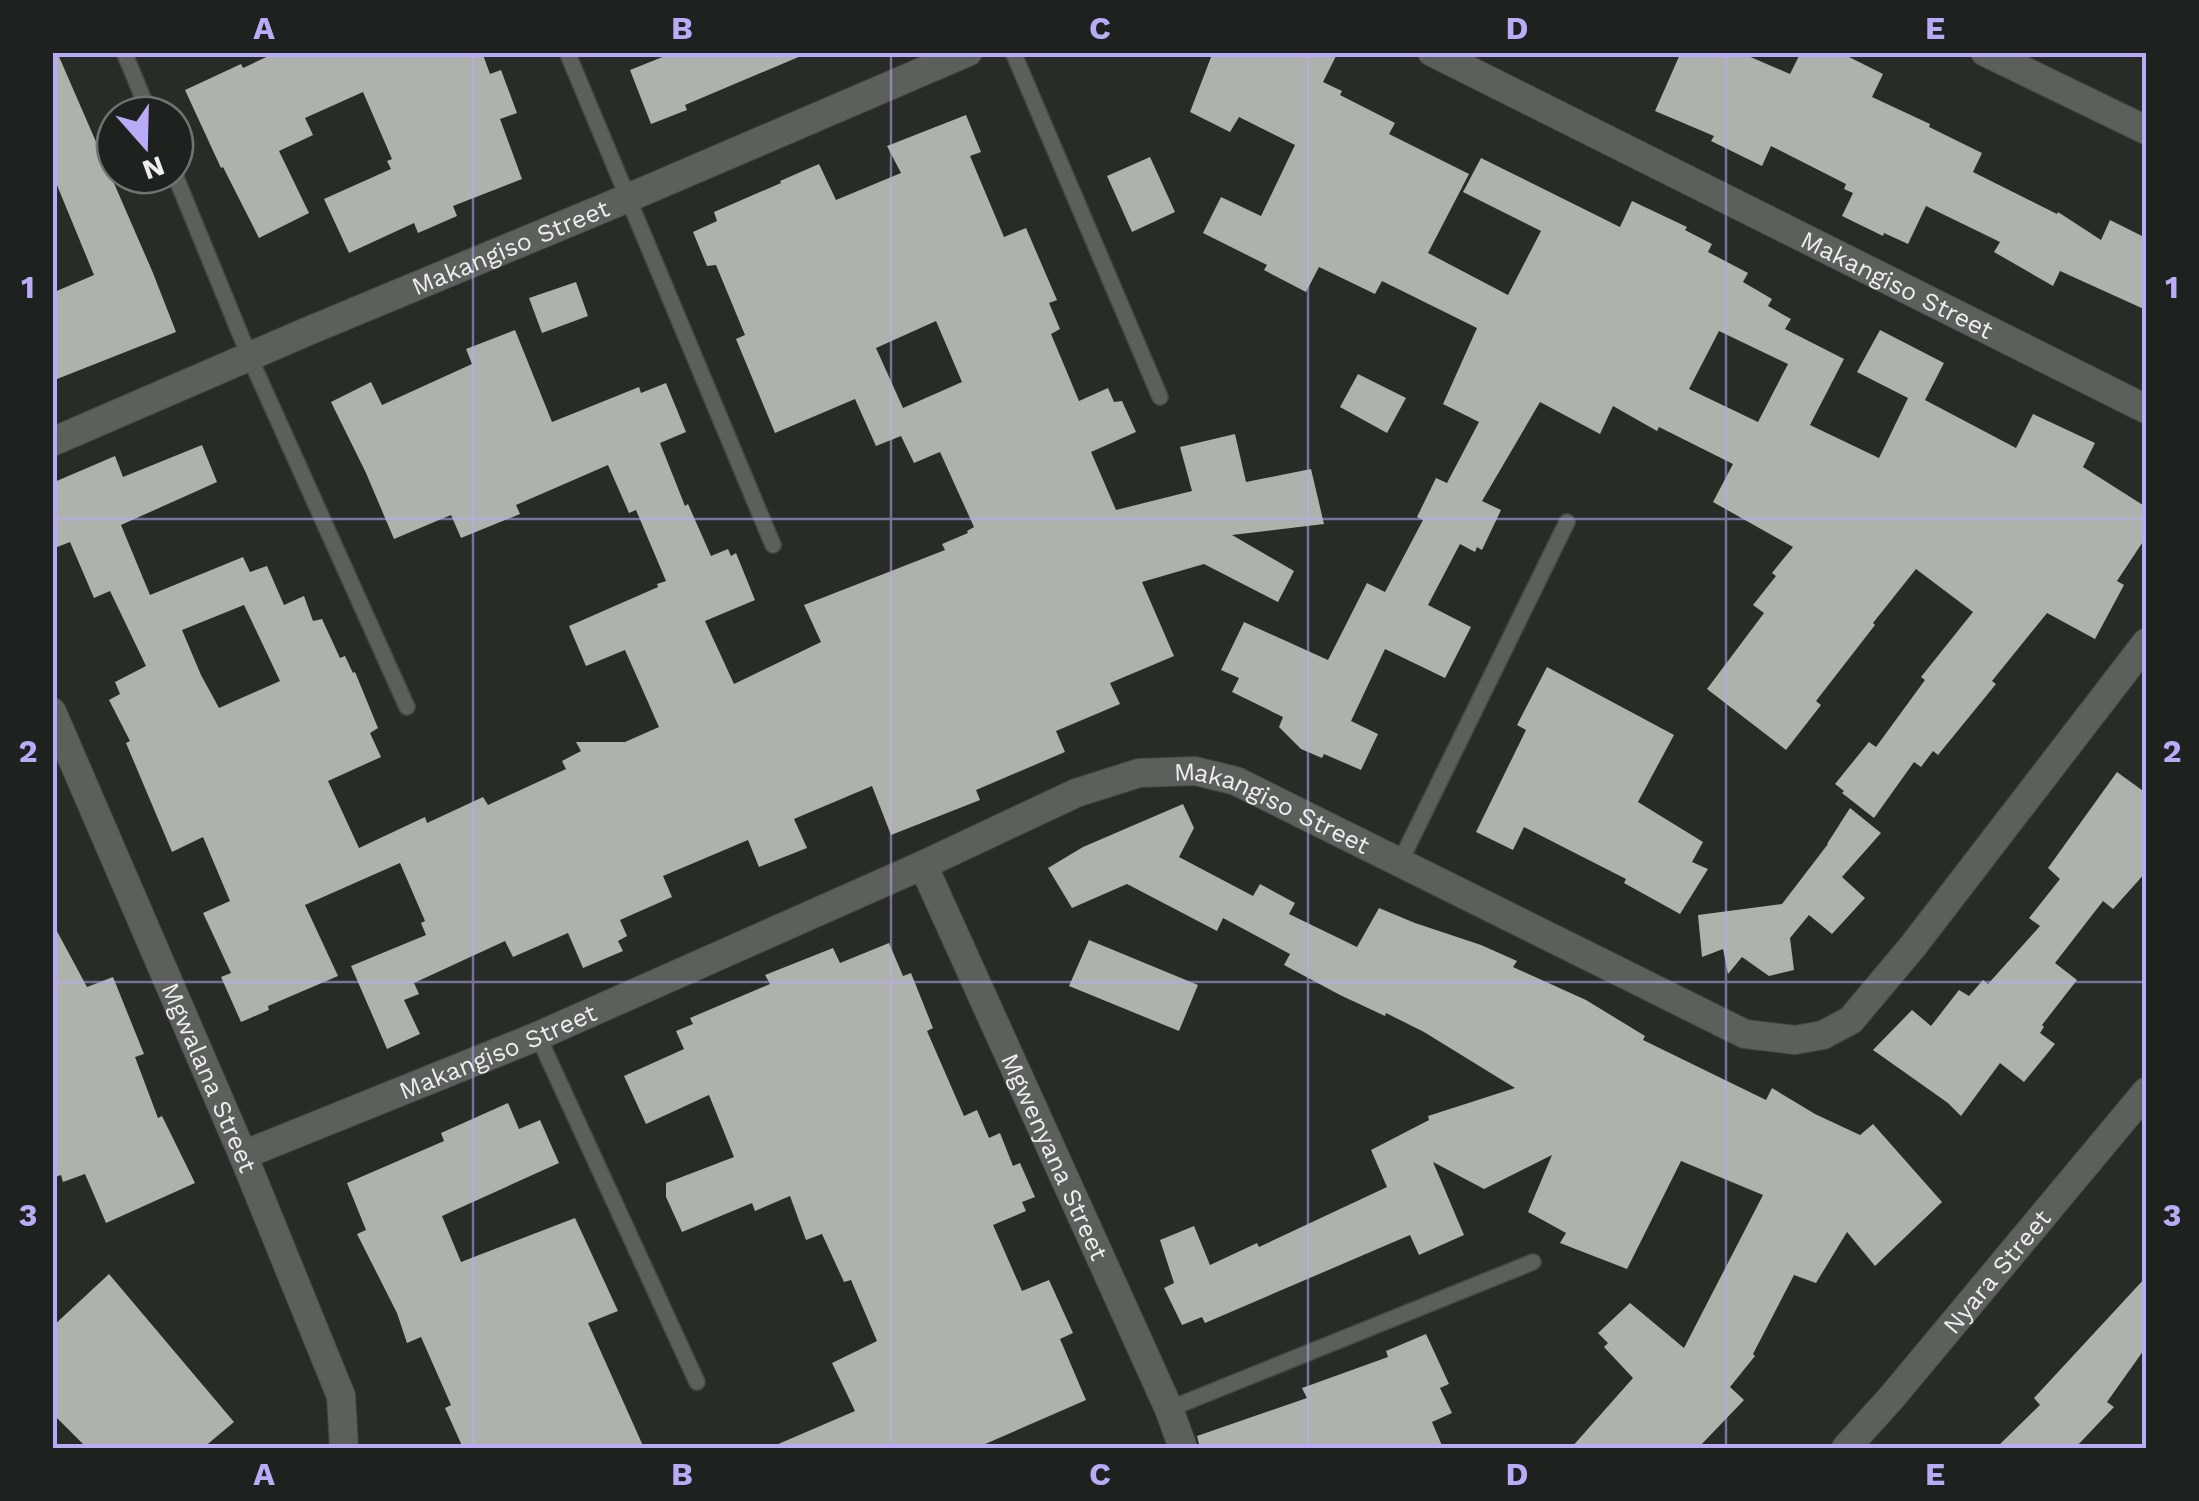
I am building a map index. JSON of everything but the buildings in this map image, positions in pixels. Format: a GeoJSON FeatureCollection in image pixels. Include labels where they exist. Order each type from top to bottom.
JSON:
{"type":"FeatureCollection","features":[{"type":"Feature","properties":{"kind":"street","name":"Makangiso Street"},"geometry":{"type":"LineString","coordinates":[[52,442],[968,52]]}},
{"type":"Feature","properties":{"kind":"street","name":"Makangiso Street"},"geometry":{"type":"LineString","coordinates":[[1432,52],[2146,409]]}},
{"type":"Feature","properties":{"kind":"street"},"geometry":{"type":"LineString","coordinates":[[1984,52],[2146,130]]}},
{"type":"Feature","properties":{"kind":"street","name":"Makangiso Street"},"geometry":{"type":"LineString","coordinates":[[243,1154],[538,1036],[1076,793],[1139,773],[1195,772],[1236,781],[1745,1034],[1795,1040],[1823,1035],[1851,1020],[1912,946],[2146,643]]}},
{"type":"Feature","properties":{"kind":"street","name":"Mgwalana Street"},"geometry":{"type":"LineString","coordinates":[[52,712],[243,1154],[341,1396],[344,1448]]}},
{"type":"Feature","properties":{"kind":"street","name":"Mgwenyana Street"},"geometry":{"type":"LineString","coordinates":[[923,864],[1184,1448]]}},
{"type":"Feature","properties":{"kind":"street","name":"Nyara Street"},"geometry":{"type":"LineString","coordinates":[[1846,1448],[2146,1092]]}},
{"type":"Feature","properties":{"kind":"lane"},"geometry":{"type":"LineString","coordinates":[[124,52],[142,95]]}},
{"type":"Feature","properties":{"kind":"lane"},"geometry":{"type":"LineString","coordinates":[[567,52],[774,544]]}},
{"type":"Feature","properties":{"kind":"lane"},"geometry":{"type":"LineString","coordinates":[[1012,52],[1160,397]]}},
{"type":"Feature","properties":{"kind":"lane"},"geometry":{"type":"LineString","coordinates":[[183,195],[250,358],[408,707]]}},
{"type":"Feature","properties":{"kind":"lane"},"geometry":{"type":"LineString","coordinates":[[1400,862],[1566,522]]}},
{"type":"Feature","properties":{"kind":"lane"},"geometry":{"type":"LineString","coordinates":[[538,1036],[696,1382]]}},
{"type":"Feature","properties":{"kind":"lane"},"geometry":{"type":"LineString","coordinates":[[1169,1409],[1532,1262]]}}]}
